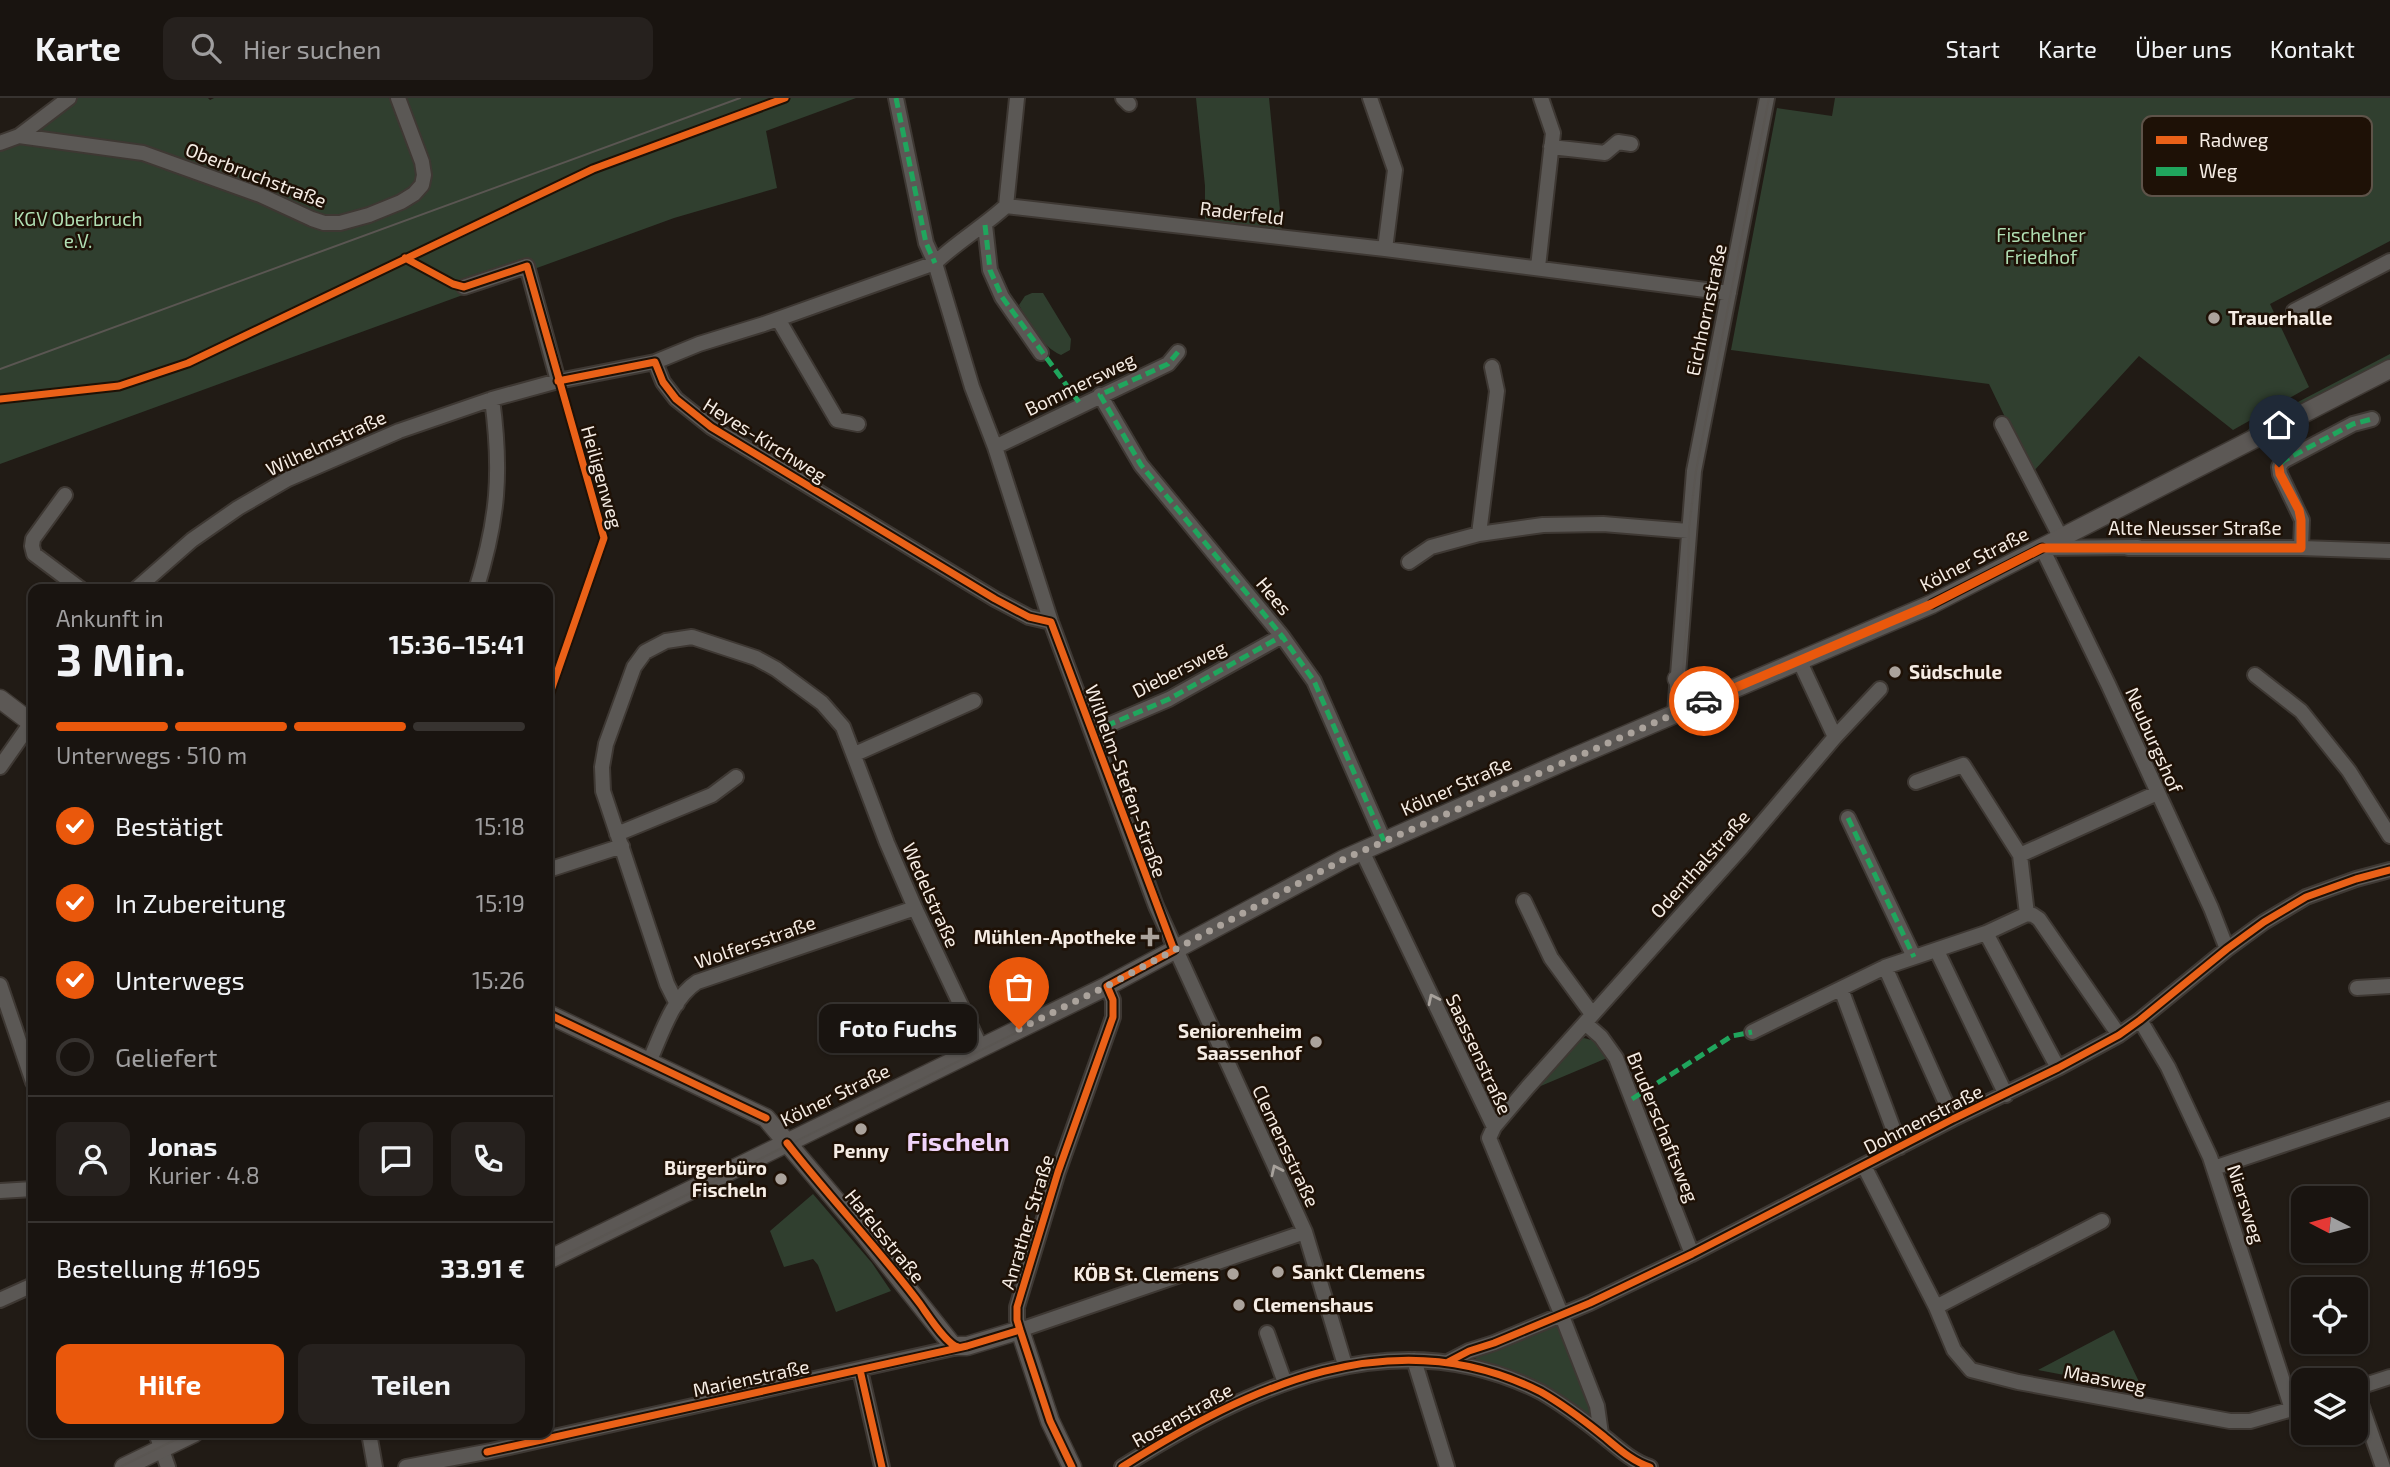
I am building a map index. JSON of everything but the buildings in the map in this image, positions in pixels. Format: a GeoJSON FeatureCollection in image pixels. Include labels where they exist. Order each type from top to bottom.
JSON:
{"type":"FeatureCollection","features":[{"type":"Feature","properties":{"kind":"main road","name":"Kölner Straße"},"geometry":{"type":"LineString","coordinates":[[553,1258],[1107,986],[1362,851],[1675,713],[1932,604],[2390,369]]}},
{"type":"Feature","properties":{"kind":"main road"},"geometry":{"type":"LineString","coordinates":[[1677,680],[1687,696],[1704,701]]}},
{"type":"Feature","properties":{"kind":"main road"},"geometry":{"type":"LineString","coordinates":[[0,699],[28,719]]}},
{"type":"Feature","properties":{"kind":"main road","name":"Hafelsstraße"},"geometry":{"type":"LineString","coordinates":[[553,1016],[756,1111],[773,1124],[880,1252],[937,1327],[953,1346],[958,1347]]}},
{"type":"Feature","properties":{"kind":"main road","name":"Marienstraße"},"geometry":{"type":"LineString","coordinates":[[958,1347],[1020,1330]]}},
{"type":"Feature","properties":{"kind":"main road","name":"Anrather Straße"},"geometry":{"type":"LineString","coordinates":[[1020,1330],[1050,1421],[1073,1467]]}},
{"type":"Feature","properties":{"kind":"main road"},"geometry":{"type":"LineString","coordinates":[[160,1455],[186,1438]]}},
{"type":"Feature","properties":{"kind":"main road"},"geometry":{"type":"LineString","coordinates":[[124,1467],[160,1455],[190,1438]]}},
{"type":"Feature","properties":{"kind":"street","name":"Oberbruchstraße"},"geometry":{"type":"LineString","coordinates":[[0,143],[19,136],[69,98]]}},
{"type":"Feature","properties":{"kind":"street","name":"Oberbruchstraße"},"geometry":{"type":"LineString","coordinates":[[19,136],[143,153],[260,195],[312,219],[324,223],[340,223],[401,202],[422,185],[422,162],[398,98]]}},
{"type":"Feature","properties":{"kind":"street","name":"Wilhelm-Stefen-Straße"},"geometry":{"type":"LineString","coordinates":[[896,98],[926,243],[935,263],[972,387],[995,447],[1051,622],[1174,950]]}},
{"type":"Feature","properties":{"kind":"street"},"geometry":{"type":"LineString","coordinates":[[464,287],[527,266],[558,381],[655,362],[699,344],[935,263],[1006,206],[1017,98]]}},
{"type":"Feature","properties":{"kind":"street"},"geometry":{"type":"LineString","coordinates":[[1370,98],[1395,170],[1385,248]]}},
{"type":"Feature","properties":{"kind":"street"},"geometry":{"type":"LineString","coordinates":[[1538,267],[1553,133],[1541,98]]}},
{"type":"Feature","properties":{"kind":"street","name":"Eichhornstraße"},"geometry":{"type":"LineString","coordinates":[[1675,713],[1688,531],[1697,449],[1767,98]]}},
{"type":"Feature","properties":{"kind":"street"},"geometry":{"type":"LineString","coordinates":[[1551,147],[1605,153],[1618,142],[1631,144]]}},
{"type":"Feature","properties":{"kind":"street","name":"Raderfeld"},"geometry":{"type":"LineString","coordinates":[[1006,206],[1385,248],[1729,293]]}},
{"type":"Feature","properties":{"kind":"street"},"geometry":{"type":"LineString","coordinates":[[985,225],[990,270],[1002,297],[1041,353]]}},
{"type":"Feature","properties":{"kind":"street"},"geometry":{"type":"LineString","coordinates":[[2294,311],[2390,261]]}},
{"type":"Feature","properties":{"kind":"street"},"geometry":{"type":"LineString","coordinates":[[778,319],[837,420],[858,424]]}},
{"type":"Feature","properties":{"kind":"street","name":"Bommersweg"},"geometry":{"type":"LineString","coordinates":[[995,447],[1167,364],[1178,352]]}},
{"type":"Feature","properties":{"kind":"street","name":"Heyes-Kirchweg"},"geometry":{"type":"LineString","coordinates":[[655,362],[663,382],[676,399],[718,432],[995,599],[1029,617],[1051,622]]}},
{"type":"Feature","properties":{"kind":"street"},"geometry":{"type":"LineString","coordinates":[[1479,534],[1497,391],[1492,368]]}},
{"type":"Feature","properties":{"kind":"street","name":"Wilhelmstraße"},"geometry":{"type":"LineString","coordinates":[[142,584],[202,533],[288,479],[399,431],[558,381]]}},
{"type":"Feature","properties":{"kind":"street","name":"Hees"},"geometry":{"type":"LineString","coordinates":[[1100,395],[1132,452],[1158,487],[1282,636],[1314,681],[1384,841]]}},
{"type":"Feature","properties":{"kind":"street"},"geometry":{"type":"LineString","coordinates":[[478,584],[489,549],[498,489],[498,446],[492,400]]}},
{"type":"Feature","properties":{"kind":"street"},"geometry":{"type":"LineString","coordinates":[[2301,548],[2301,520],[2279,467],[2283,461],[2353,424],[2372,419]]}},
{"type":"Feature","properties":{"kind":"street"},"geometry":{"type":"LineString","coordinates":[[2002,424],[2061,538]]}},
{"type":"Feature","properties":{"kind":"street"},"geometry":{"type":"LineString","coordinates":[[65,495],[33,539],[32,546],[34,554],[74,584]]}},
{"type":"Feature","properties":{"kind":"street"},"geometry":{"type":"LineString","coordinates":[[1409,562],[1431,547],[1479,534],[1567,523],[1688,531]]}},
{"type":"Feature","properties":{"kind":"street","name":"Alte Neusser Straße"},"geometry":{"type":"LineString","coordinates":[[2042,548],[2301,548],[2390,551]]}},
{"type":"Feature","properties":{"kind":"street","name":"Neuburgshof"},"geometry":{"type":"LineString","coordinates":[[2042,548],[2211,908],[2227,948]]}},
{"type":"Feature","properties":{"kind":"street","name":"Diebersweg"},"geometry":{"type":"LineString","coordinates":[[1092,732],[1170,699],[1282,636]]}},
{"type":"Feature","properties":{"kind":"street","name":"Wedelstraße"},"geometry":{"type":"LineString","coordinates":[[677,1004],[667,984],[603,791],[601,767],[606,744],[634,667],[645,652],[666,641],[692,637],[756,658],[776,668],[829,710],[843,727],[887,843],[981,1048]]}},
{"type":"Feature","properties":{"kind":"street"},"geometry":{"type":"LineString","coordinates":[[1800,662],[1835,737]]}},
{"type":"Feature","properties":{"kind":"street"},"geometry":{"type":"LineString","coordinates":[[2255,675],[2301,711],[2349,771],[2390,836]]}},
{"type":"Feature","properties":{"kind":"street","name":"Odenthalstraße"},"geometry":{"type":"LineString","coordinates":[[1494,1127],[1880,689]]}},
{"type":"Feature","properties":{"kind":"street"},"geometry":{"type":"LineString","coordinates":[[855,754],[974,701]]}},
{"type":"Feature","properties":{"kind":"street"},"geometry":{"type":"LineString","coordinates":[[0,767],[28,729]]}},
{"type":"Feature","properties":{"kind":"street"},"geometry":{"type":"LineString","coordinates":[[1916,782],[1963,765],[2020,855],[2027,914]]}},
{"type":"Feature","properties":{"kind":"street"},"geometry":{"type":"LineString","coordinates":[[553,868],[619,840],[712,795],[736,777]]}},
{"type":"Feature","properties":{"kind":"street"},"geometry":{"type":"LineString","coordinates":[[2020,855],[2157,793]]}},
{"type":"Feature","properties":{"kind":"street"},"geometry":{"type":"LineString","coordinates":[[1848,818],[1914,957]]}},
{"type":"Feature","properties":{"kind":"street","name":"Saassenstraße"},"geometry":{"type":"LineString","coordinates":[[1362,851],[1494,1127],[1489,1138],[1597,1406],[1601,1434]]}},
{"type":"Feature","properties":{"kind":"street","name":"Dohmenstraße"},"geometry":{"type":"LineString","coordinates":[[1448,1362],[1469,1351],[1562,1316],[1692,1254],[1953,1119],[2058,1068],[2119,1035],[2227,948],[2264,922],[2306,897],[2390,870]]}},
{"type":"Feature","properties":{"kind":"street"},"geometry":{"type":"LineString","coordinates":[[1524,901],[1551,958],[1588,1019]]}},
{"type":"Feature","properties":{"kind":"street","name":"Wolfersstraße"},"geometry":{"type":"LineString","coordinates":[[649,1062],[677,1004],[690,986],[711,975],[915,908]]}},
{"type":"Feature","properties":{"kind":"street"},"geometry":{"type":"LineString","coordinates":[[1752,1032],[1885,967],[1986,933],[2027,914],[2039,919],[2119,1035]]}},
{"type":"Feature","properties":{"kind":"street"},"geometry":{"type":"LineString","coordinates":[[1986,933],[2058,1068]]}},
{"type":"Feature","properties":{"kind":"street","name":"Clemensstraße"},"geometry":{"type":"LineString","coordinates":[[1174,950],[1305,1232],[1345,1365]]}},
{"type":"Feature","properties":{"kind":"street"},"geometry":{"type":"LineString","coordinates":[[1937,951],[2006,1095]]}},
{"type":"Feature","properties":{"kind":"street"},"geometry":{"type":"LineString","coordinates":[[1885,967],[1953,1119]]}},
{"type":"Feature","properties":{"kind":"street"},"geometry":{"type":"LineString","coordinates":[[0,985],[28,1067]]}},
{"type":"Feature","properties":{"kind":"street","name":"Anrather Straße"},"geometry":{"type":"LineString","coordinates":[[1020,1330],[1017,1307],[1058,1171],[1113,1017],[1113,1000],[1107,986]]}},
{"type":"Feature","properties":{"kind":"street"},"geometry":{"type":"LineString","coordinates":[[2357,988],[2390,986]]}},
{"type":"Feature","properties":{"kind":"street"},"geometry":{"type":"LineString","coordinates":[[1841,989],[1900,1147]]}},
{"type":"Feature","properties":{"kind":"street","name":"Bruderschaftsweg"},"geometry":{"type":"LineString","coordinates":[[1588,1019],[1616,1058],[1692,1254]]}},
{"type":"Feature","properties":{"kind":"street","name":"Niersweg"},"geometry":{"type":"LineString","coordinates":[[2140,1020],[2168,1066],[2214,1168],[2291,1388]]}},
{"type":"Feature","properties":{"kind":"street"},"geometry":{"type":"LineString","coordinates":[[2214,1168],[2390,1109]]}},
{"type":"Feature","properties":{"kind":"street","name":"Maasweg"},"geometry":{"type":"LineString","coordinates":[[1864,1166],[1936,1307],[1954,1350],[1971,1370],[2161,1410],[2230,1421],[2250,1421],[2291,1410]]}},
{"type":"Feature","properties":{"kind":"street"},"geometry":{"type":"LineString","coordinates":[[0,1191],[28,1189]]}},
{"type":"Feature","properties":{"kind":"street"},"geometry":{"type":"LineString","coordinates":[[1936,1307],[2102,1221]]}},
{"type":"Feature","properties":{"kind":"street","name":"Marienstraße"},"geometry":{"type":"LineString","coordinates":[[1020,1330],[1305,1232]]}},
{"type":"Feature","properties":{"kind":"street"},"geometry":{"type":"LineString","coordinates":[[0,1300],[28,1287]]}},
{"type":"Feature","properties":{"kind":"street"},"geometry":{"type":"LineString","coordinates":[[1267,1333],[1285,1383]]}},
{"type":"Feature","properties":{"kind":"street","name":"Marienstraße"},"geometry":{"type":"LineString","coordinates":[[553,1437],[958,1347]]}},
{"type":"Feature","properties":{"kind":"street"},"geometry":{"type":"LineString","coordinates":[[1414,1360],[1447,1467]]}},
{"type":"Feature","properties":{"kind":"street","name":"Rosenstraße"},"geometry":{"type":"LineString","coordinates":[[1122,1467],[1240,1400],[1285,1383],[1345,1365],[1414,1360],[1464,1365],[1539,1391],[1630,1457],[1650,1467]]}},
{"type":"Feature","properties":{"kind":"street"},"geometry":{"type":"LineString","coordinates":[[860,1370],[882,1467]]}},
{"type":"Feature","properties":{"kind":"street"},"geometry":{"type":"LineString","coordinates":[[2368,1385],[2390,1377]]}},
{"type":"Feature","properties":{"kind":"street"},"geometry":{"type":"LineString","coordinates":[[2368,1424],[2383,1467]]}},
{"type":"Feature","properties":{"kind":"street"},"geometry":{"type":"LineString","coordinates":[[370,1438],[375,1467]]}},
{"type":"Feature","properties":{"kind":"street","name":"Marienstraße"},"geometry":{"type":"LineString","coordinates":[[406,1467],[551,1438]]}},
{"type":"Feature","properties":{"kind":"green space","name":"KGV Oberbruch e.V."},"geometry":{"type":"Polygon","coordinates":[[[75,98],[856,98],[766,131],[777,188],[674,218],[0,464],[0,139],[96,152],[238,182],[30,134],[75,98]]]}},
{"type":"Feature","properties":{"kind":"green space"},"geometry":{"type":"Polygon","coordinates":[[[1196,98],[1269,98],[1282,231],[1205,224],[1205,186],[1196,98]]]}},
{"type":"Feature","properties":{"kind":"green space","name":"Fischelner Friedhof"},"geometry":{"type":"Polygon","coordinates":[[[1835,98],[2390,98],[2390,241],[2270,304],[2309,387],[2233,430],[2139,356],[2032,473],[1989,384],[1731,350],[1777,108],[1832,116],[1835,98]]]}},
{"type":"Feature","properties":{"kind":"green space"},"geometry":{"type":"Polygon","coordinates":[[[1043,293],[1071,339],[1070,350],[1061,355],[1054,351],[1031,327],[1019,305],[1025,296],[1043,293]]]}},
{"type":"Feature","properties":{"kind":"green space"},"geometry":{"type":"Polygon","coordinates":[[[2390,354],[2390,361],[2243,438],[2250,427],[2390,354]]]}},
{"type":"Feature","properties":{"kind":"green space"},"geometry":{"type":"Polygon","coordinates":[[[1584,1038],[1595,1041],[1607,1058],[1536,1088],[1572,1042],[1584,1038]]]}},
{"type":"Feature","properties":{"kind":"green space"},"geometry":{"type":"Polygon","coordinates":[[[813,1194],[872,1263],[891,1291],[836,1312],[818,1265],[813,1259],[784,1267],[770,1231],[813,1194]]]}},
{"type":"Feature","properties":{"kind":"green space"},"geometry":{"type":"Polygon","coordinates":[[[1560,1322],[1590,1398],[1591,1414],[1586,1415],[1475,1360],[1477,1354],[1560,1322]]]}},
{"type":"Feature","properties":{"kind":"green space"},"geometry":{"type":"Polygon","coordinates":[[[2114,1330],[2143,1390],[2038,1370],[2114,1330]]]}},
{"type":"Feature","properties":{"kind":"tram line"},"geometry":{"type":"LineString","coordinates":[[0,369],[740,98]]}},
{"type":"Feature","properties":{"kind":"tram line"},"geometry":{"type":"LineString","coordinates":[[553,1261],[1083,1000],[1343,861],[1660,723],[1675,707],[1682,684],[1689,528],[1696,471],[1769,98]]}},
{"type":"Feature","properties":{"kind":"tram line"},"geometry":{"type":"LineString","coordinates":[[120,1467],[179,1438]]}},
{"type":"Feature","properties":{"kind":"marked path"},"geometry":{"type":"LineString","coordinates":[[896,98],[926,243],[935,263]]}},
{"type":"Feature","properties":{"kind":"marked path"},"geometry":{"type":"LineString","coordinates":[[985,225],[990,270],[1002,297],[1081,405]]}},
{"type":"Feature","properties":{"kind":"marked path"},"geometry":{"type":"LineString","coordinates":[[1178,352],[1168,364],[1100,395],[1141,465],[1282,636],[1314,681],[1384,841]]}},
{"type":"Feature","properties":{"kind":"marked path"},"geometry":{"type":"LineString","coordinates":[[2301,548],[2302,520],[2279,467],[2283,461],[2353,424],[2372,419]]}},
{"type":"Feature","properties":{"kind":"marked path"},"geometry":{"type":"LineString","coordinates":[[1092,732],[1169,699],[1282,636]]}},
{"type":"Feature","properties":{"kind":"marked path"},"geometry":{"type":"LineString","coordinates":[[1848,818],[1914,957]]}},
{"type":"Feature","properties":{"kind":"marked path"},"geometry":{"type":"LineString","coordinates":[[1632,1099],[1732,1036],[1752,1032]]}},
{"type":"Feature","properties":{"kind":"cycle path"},"geometry":{"type":"LineString","coordinates":[[0,399],[119,386],[188,363],[593,169],[785,98]]}},
{"type":"Feature","properties":{"kind":"cycle path","name":"Heiligenweg"},"geometry":{"type":"LineString","coordinates":[[405,258],[453,284],[464,287],[527,266],[604,538],[553,685]]}},
{"type":"Feature","properties":{"kind":"cycle path"},"geometry":{"type":"LineString","coordinates":[[558,381],[655,362],[663,382],[676,399],[711,427],[995,599],[1029,617],[1051,622],[1174,950],[1107,986],[1113,1000],[1113,1017],[1058,1172],[1017,1307],[1017,1320],[1050,1421],[1072,1467]]}},
{"type":"Feature","properties":{"kind":"cycle path"},"geometry":{"type":"LineString","coordinates":[[1932,604],[2042,548]]}},
{"type":"Feature","properties":{"kind":"cycle path"},"geometry":{"type":"LineString","coordinates":[[1448,1362],[1469,1351],[1590,1303],[1692,1254],[1953,1119],[2058,1068],[2119,1035],[2264,922],[2306,897],[2390,870]]}},
{"type":"Feature","properties":{"kind":"cycle path"},"geometry":{"type":"LineString","coordinates":[[553,1016],[766,1118]]}},
{"type":"Feature","properties":{"kind":"cycle path"},"geometry":{"type":"LineString","coordinates":[[787,1143],[888,1263],[943,1335],[958,1347]]}},
{"type":"Feature","properties":{"kind":"cycle path"},"geometry":{"type":"LineString","coordinates":[[553,1437],[967,1346],[1020,1330]]}},
{"type":"Feature","properties":{"kind":"cycle path"},"geometry":{"type":"LineString","coordinates":[[1122,1467],[1220,1411],[1271,1388],[1324,1371],[1377,1362],[1431,1361],[1486,1370],[1541,1392],[1630,1457],[1650,1467]]}},
{"type":"Feature","properties":{"kind":"cycle path"},"geometry":{"type":"LineString","coordinates":[[860,1370],[882,1467]]}},
{"type":"Feature","properties":{"kind":"cycle path"},"geometry":{"type":"LineString","coordinates":[[487,1452],[550,1438]]}},
{"type":"Feature","properties":{"kind":"way so far"},"geometry":{"type":"LineString","coordinates":[[1019,1029],[1107,986],[1344,859],[1704,701]]}},
{"type":"Feature","properties":{"kind":"place","name":"Trauerhalle"},"geometry":{"type":"Point","coordinates":[2214,318]}},
{"type":"Feature","properties":{"kind":"place","name":"Südschule"},"geometry":{"type":"Point","coordinates":[1895,672]}},
{"type":"Feature","properties":{"kind":"place","name":"Mühlen-Apotheke"},"geometry":{"type":"Point","coordinates":[1150,937]}},
{"type":"Feature","properties":{"kind":"place","name":"Foto Fuchs"},"geometry":{"type":"Point","coordinates":[1019,1029]}},
{"type":"Feature","properties":{"kind":"place","name":"Seniorenheim Saassenhof"},"geometry":{"type":"Point","coordinates":[1316,1042]}},
{"type":"Feature","properties":{"kind":"place","name":"Penny"},"geometry":{"type":"Point","coordinates":[861,1129]}},
{"type":"Feature","properties":{"kind":"place","name":"Bürgerbüro Fischeln"},"geometry":{"type":"Point","coordinates":[781,1179]}},
{"type":"Feature","properties":{"kind":"place","name":"Sankt Clemens"},"geometry":{"type":"Point","coordinates":[1278,1272]}},
{"type":"Feature","properties":{"kind":"place","name":"KÖB St. Clemens"},"geometry":{"type":"Point","coordinates":[1233,1274]}},
{"type":"Feature","properties":{"kind":"place","name":"Clemenshaus"},"geometry":{"type":"Point","coordinates":[1239,1305]}},
{"type":"Feature","properties":{"kind":"district","name":"Fischeln"},"geometry":{"type":"Point","coordinates":[958,1142]}},
{"type":"Feature","properties":{"kind":"route"},"geometry":{"type":"LineString","coordinates":[[1704,701],[1932,604],[2042,548],[2301,548],[2299,510],[2279,467]]}}]}
